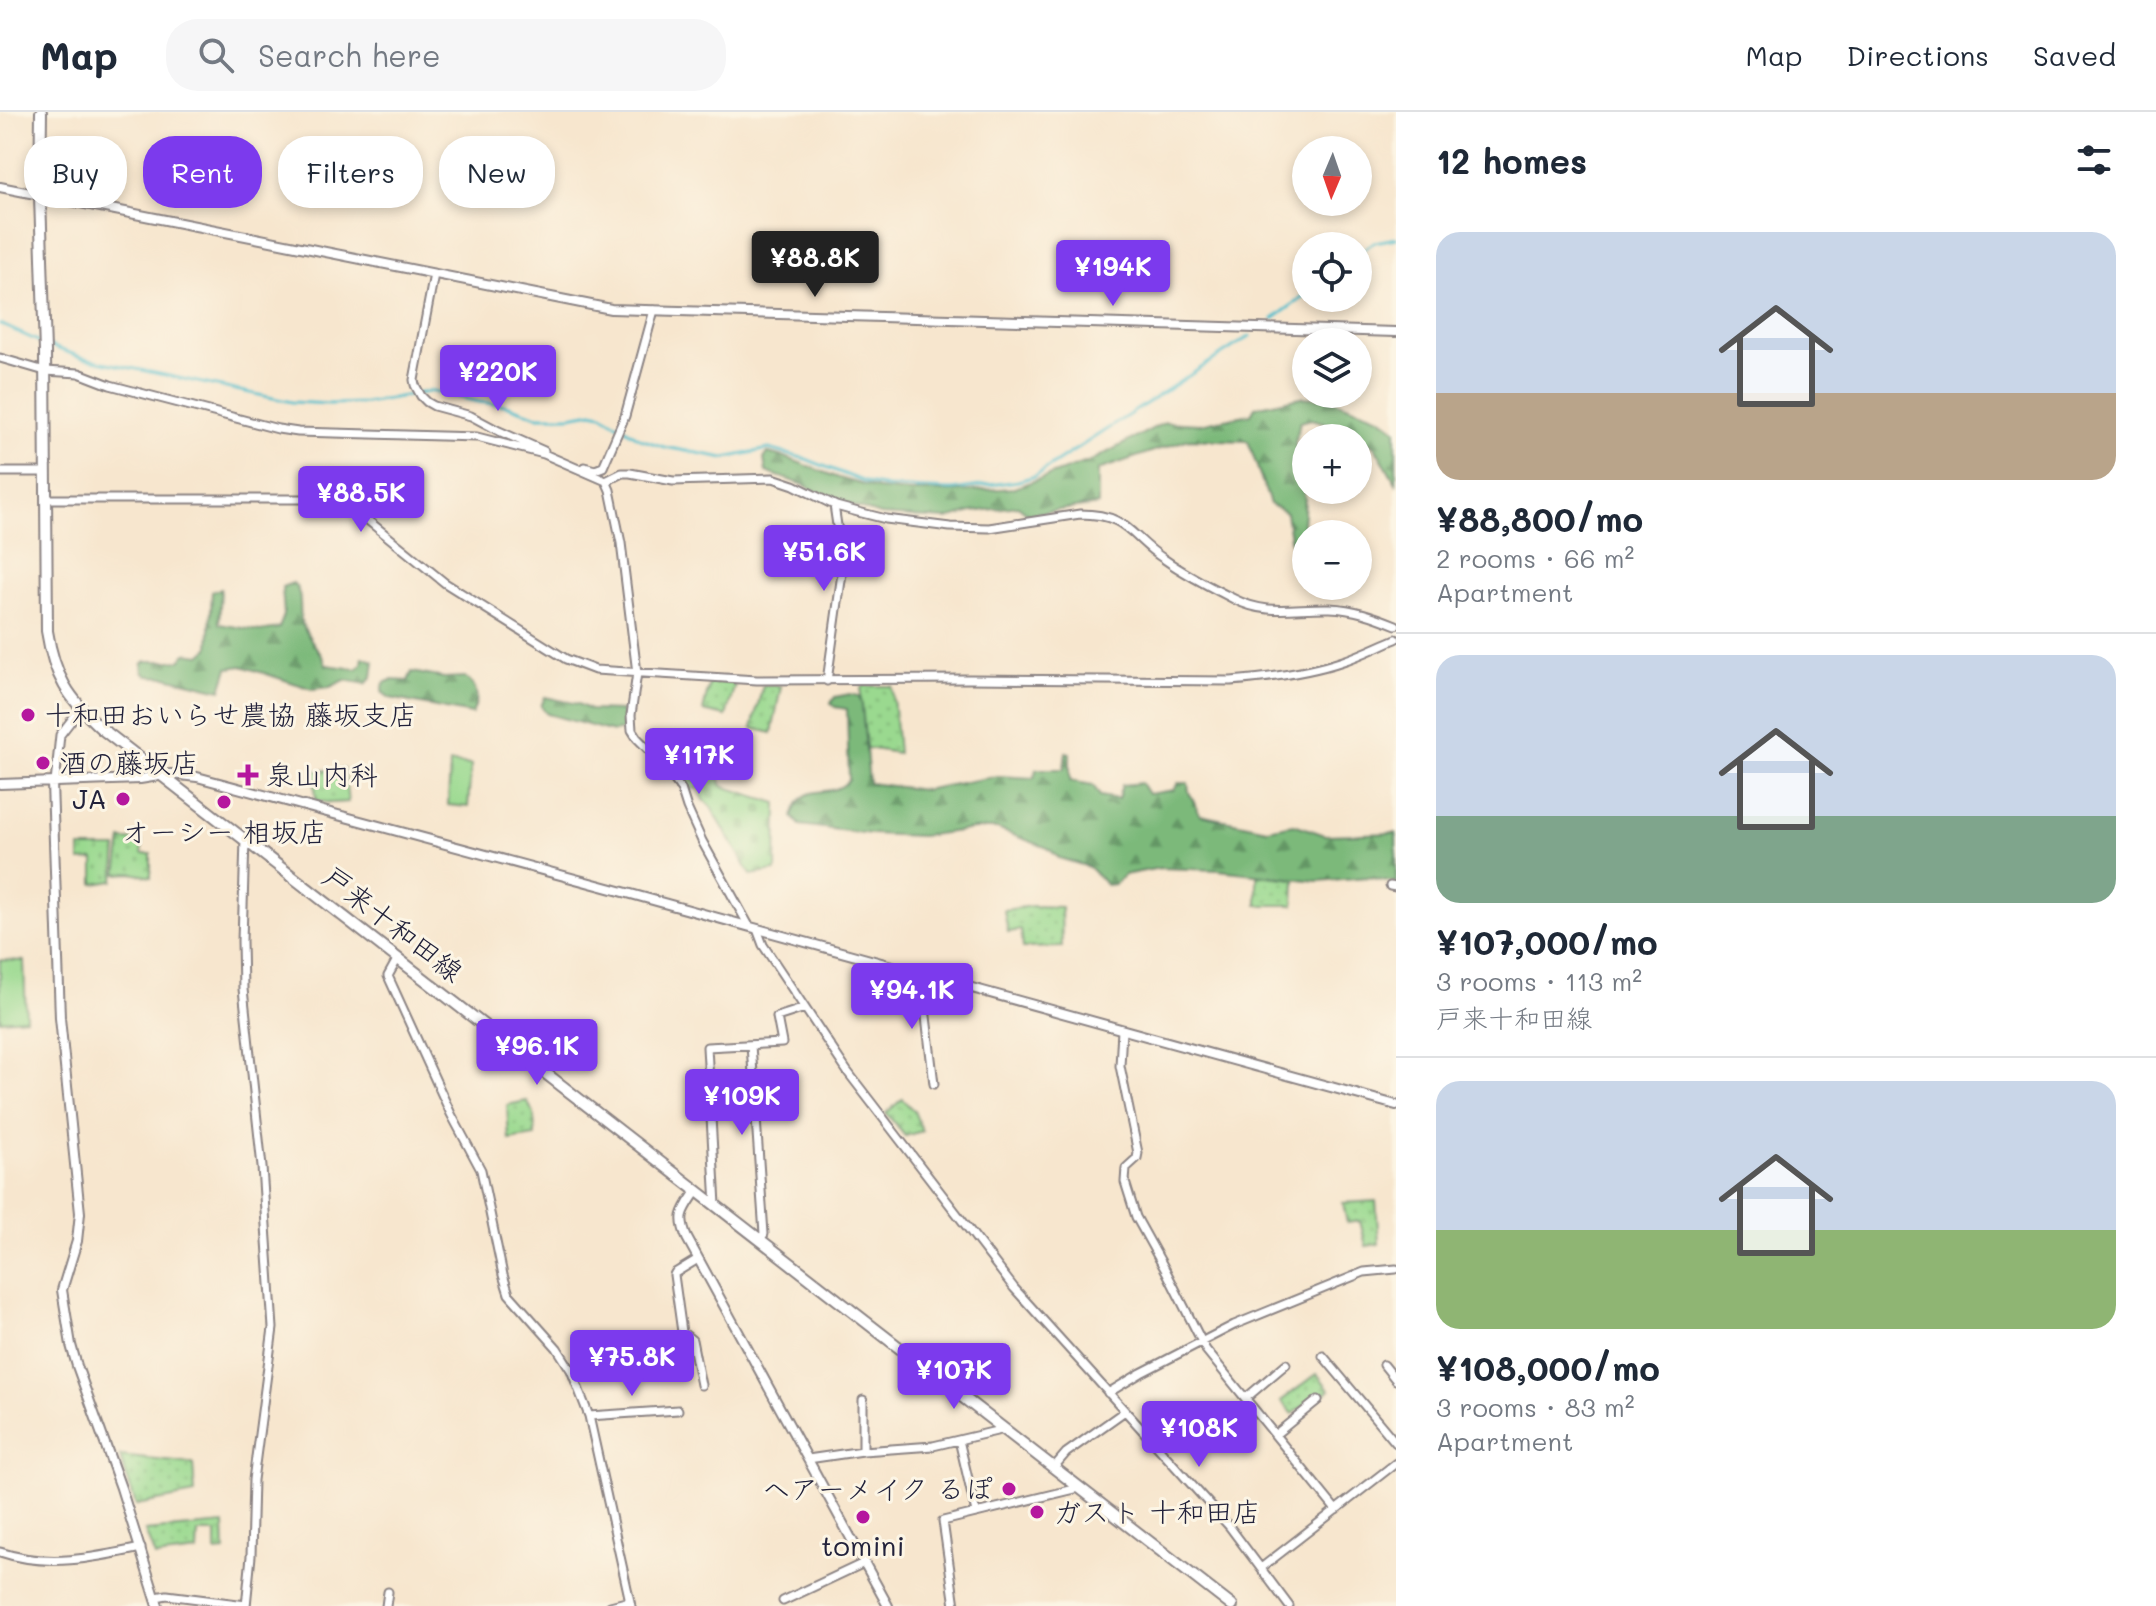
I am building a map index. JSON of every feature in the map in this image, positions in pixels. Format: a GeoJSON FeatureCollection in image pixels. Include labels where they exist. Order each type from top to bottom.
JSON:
{"type":"FeatureCollection","features":[{"type":"Feature","properties":{"kind":"main road","name":"戸来十和田線"},"geometry":{"type":"LineString","coordinates":[[41,112],[41,136]]}},
{"type":"Feature","properties":{"kind":"main road","name":"戸来十和田線"},"geometry":{"type":"LineString","coordinates":[[40,208],[45,338],[46,589],[50,649],[60,679],[80,709],[1232,1606]]}},
{"type":"Feature","properties":{"kind":"street"},"geometry":{"type":"LineString","coordinates":[[0,187],[24,192]]}},
{"type":"Feature","properties":{"kind":"street"},"geometry":{"type":"LineString","coordinates":[[101,208],[611,309],[1396,332]]}},
{"type":"Feature","properties":{"kind":"street"},"geometry":{"type":"LineString","coordinates":[[434,274],[416,367],[415,385],[419,394],[434,406],[471,416],[544,450],[548,456]]}},
{"type":"Feature","properties":{"kind":"street"},"geometry":{"type":"LineString","coordinates":[[574,467],[601,469],[620,427],[654,310]]}},
{"type":"Feature","properties":{"kind":"street"},"geometry":{"type":"LineString","coordinates":[[0,358],[45,371],[79,373],[110,385],[278,429],[477,437],[548,456],[606,481],[621,543],[637,673],[632,730],[681,789],[702,841],[763,945],[855,1082],[1014,1288],[1229,1526],[1289,1606]]}},
{"type":"Feature","properties":{"kind":"street"},"geometry":{"type":"LineString","coordinates":[[0,474],[46,472]]}},
{"type":"Feature","properties":{"kind":"street"},"geometry":{"type":"LineString","coordinates":[[606,481],[622,473],[673,481],[773,478],[834,505],[886,519],[975,528],[1095,514],[1127,526],[1161,558],[1251,606],[1272,610],[1349,610],[1396,625]]}},
{"type":"Feature","properties":{"kind":"street"},"geometry":{"type":"LineString","coordinates":[[46,499],[335,499],[349,505],[445,583],[566,659],[595,670],[757,680],[1186,682],[1257,679],[1309,670],[1343,661],[1396,639]]}},
{"type":"Feature","properties":{"kind":"street"},"geometry":{"type":"LineString","coordinates":[[827,681],[843,566],[834,505]]}},
{"type":"Feature","properties":{"kind":"street"},"geometry":{"type":"LineString","coordinates":[[80,709],[60,735],[53,783],[60,1018],[80,1213],[77,1241],[62,1290],[63,1303],[77,1366],[157,1601],[167,1595],[246,1605],[253,1480],[273,1328],[262,1167],[243,989],[245,839]]}},
{"type":"Feature","properties":{"kind":"street"},"geometry":{"type":"LineString","coordinates":[[0,784],[140,779],[184,774],[1396,1105]]}},
{"type":"Feature","properties":{"kind":"street"},"geometry":{"type":"LineString","coordinates":[[398,958],[388,976],[451,1114],[481,1170],[509,1294],[557,1348],[571,1370],[589,1416],[630,1603],[610,1606]]}},
{"type":"Feature","properties":{"kind":"street"},"geometry":{"type":"LineString","coordinates":[[921,974],[934,1084]]}},
{"type":"Feature","properties":{"kind":"street"},"geometry":{"type":"LineString","coordinates":[[716,1205],[707,1047],[782,1043],[777,1017],[805,1008]]}},
{"type":"Feature","properties":{"kind":"street"},"geometry":{"type":"LineString","coordinates":[[1122,1030],[1120,1066],[1138,1153],[1126,1168],[1125,1182],[1136,1217],[1206,1350],[1336,1510]]}},
{"type":"Feature","properties":{"kind":"street"},"geometry":{"type":"LineString","coordinates":[[751,1045],[764,1234],[760,1239]]}},
{"type":"Feature","properties":{"kind":"street"},"geometry":{"type":"LineString","coordinates":[[697,1190],[681,1219],[687,1238],[888,1606]]}},
{"type":"Feature","properties":{"kind":"street"},"geometry":{"type":"LineString","coordinates":[[698,1259],[674,1275],[682,1332],[692,1340],[701,1385]]}},
{"type":"Feature","properties":{"kind":"street"},"geometry":{"type":"LineString","coordinates":[[1108,1393],[1234,1325],[1337,1282],[1364,1272],[1393,1269],[1396,1277]]}},
{"type":"Feature","properties":{"kind":"street"},"geometry":{"type":"LineString","coordinates":[[1323,1356],[1396,1443]]}},
{"type":"Feature","properties":{"kind":"street"},"geometry":{"type":"LineString","coordinates":[[1246,1398],[1286,1364]]}},
{"type":"Feature","properties":{"kind":"street"},"geometry":{"type":"LineString","coordinates":[[1384,1365],[1396,1380]]}},
{"type":"Feature","properties":{"kind":"street"},"geometry":{"type":"LineString","coordinates":[[863,1400],[863,1451]]}},
{"type":"Feature","properties":{"kind":"street"},"geometry":{"type":"LineString","coordinates":[[1276,1434],[1318,1400]]}},
{"type":"Feature","properties":{"kind":"street"},"geometry":{"type":"LineString","coordinates":[[589,1416],[678,1410]]}},
{"type":"Feature","properties":{"kind":"street"},"geometry":{"type":"LineString","coordinates":[[1054,1467],[1066,1453],[1125,1411]]}},
{"type":"Feature","properties":{"kind":"street"},"geometry":{"type":"LineString","coordinates":[[808,1459],[933,1446],[1005,1429]]}},
{"type":"Feature","properties":{"kind":"street"},"geometry":{"type":"LineString","coordinates":[[959,1440],[976,1513]]}},
{"type":"Feature","properties":{"kind":"street"},"geometry":{"type":"LineString","coordinates":[[1261,1568],[1396,1463]]}},
{"type":"Feature","properties":{"kind":"street"},"geometry":{"type":"LineString","coordinates":[[955,1606],[943,1521],[1079,1488]]}},
{"type":"Feature","properties":{"kind":"street"},"geometry":{"type":"LineString","coordinates":[[0,1552],[18,1558],[60,1562],[141,1548]]}},
{"type":"Feature","properties":{"kind":"street"},"geometry":{"type":"LineString","coordinates":[[783,1601],[864,1563]]}},
{"type":"Feature","properties":{"kind":"street"},"geometry":{"type":"LineString","coordinates":[[386,1606],[388,1592]]}},
{"type":"Feature","properties":{"kind":"green space"},"geometry":{"type":"Polygon","coordinates":[[[1292,399],[1292,408],[1355,408],[1380,417],[1396,429],[1396,483],[1372,445],[1372,424],[1329,424],[1312,419],[1292,424],[1292,504],[1305,504],[1303,520],[1292,520],[1292,551],[1286,513],[1270,504],[1248,441],[1189,439],[1098,470],[1098,505],[1028,514],[1018,506],[947,519],[880,515],[766,472],[764,459],[768,453],[787,458],[878,489],[909,492],[1014,488],[1093,460],[1165,422],[1199,424],[1251,414],[1255,407],[1292,399]]]}},
{"type":"Feature","properties":{"kind":"green space"},"geometry":{"type":"Polygon","coordinates":[[[807,527],[808,564],[780,560],[774,528],[807,527]]]}},
{"type":"Feature","properties":{"kind":"green space"},"geometry":{"type":"Polygon","coordinates":[[[293,583],[299,596],[303,626],[326,665],[357,669],[363,657],[374,661],[372,677],[366,684],[345,680],[330,687],[312,689],[242,666],[228,668],[221,690],[166,677],[148,676],[143,672],[142,664],[146,661],[180,661],[186,653],[201,655],[209,648],[212,591],[221,589],[219,624],[260,631],[279,628],[284,615],[282,587],[293,583]]]}},
{"type":"Feature","properties":{"kind":"green space"},"geometry":{"type":"Polygon","coordinates":[[[412,672],[444,678],[465,677],[476,694],[472,714],[390,698],[382,692],[384,683],[391,680],[408,681],[412,672]]]}},
{"type":"Feature","properties":{"kind":"green space"},"geometry":{"type":"Polygon","coordinates":[[[710,681],[735,684],[726,716],[703,711],[710,681]]]}},
{"type":"Feature","properties":{"kind":"green space"},"geometry":{"type":"Polygon","coordinates":[[[763,685],[781,686],[772,733],[752,728],[763,685]]]}},
{"type":"Feature","properties":{"kind":"green space"},"geometry":{"type":"Polygon","coordinates":[[[862,686],[892,686],[898,753],[866,748],[861,708],[862,686]]]}},
{"type":"Feature","properties":{"kind":"green space"},"geometry":{"type":"Polygon","coordinates":[[[859,696],[862,705],[869,783],[923,790],[998,776],[1034,778],[1037,769],[1064,769],[1066,752],[1070,753],[1070,781],[1093,785],[1100,796],[1118,799],[1122,785],[1141,783],[1148,794],[1174,790],[1178,783],[1188,783],[1200,815],[1267,829],[1294,824],[1325,835],[1396,833],[1396,883],[1369,877],[1317,881],[1219,870],[1160,868],[1124,875],[1115,884],[1106,885],[1089,867],[1059,858],[1048,848],[997,829],[921,836],[871,834],[800,825],[793,817],[803,797],[833,790],[849,780],[847,709],[831,703],[835,697],[859,696]]]}},
{"type":"Feature","properties":{"kind":"green space"},"geometry":{"type":"Polygon","coordinates":[[[545,697],[578,704],[590,710],[621,711],[624,730],[613,732],[547,714],[541,706],[545,697]]]}},
{"type":"Feature","properties":{"kind":"green space"},"geometry":{"type":"Polygon","coordinates":[[[655,738],[714,761],[722,786],[777,803],[776,871],[751,875],[699,788],[687,790],[650,741],[655,738]]]}},
{"type":"Feature","properties":{"kind":"green space"},"geometry":{"type":"Polygon","coordinates":[[[450,763],[471,765],[468,807],[448,805],[450,763]]]}},
{"type":"Feature","properties":{"kind":"green space"},"geometry":{"type":"Polygon","coordinates":[[[344,769],[348,802],[316,800],[314,771],[344,769]]]}},
{"type":"Feature","properties":{"kind":"green space"},"geometry":{"type":"Polygon","coordinates":[[[122,840],[142,841],[142,854],[151,854],[151,877],[117,874],[122,840]]]}},
{"type":"Feature","properties":{"kind":"green space"},"geometry":{"type":"Polygon","coordinates":[[[80,848],[117,848],[114,881],[94,884],[94,860],[80,861],[80,848]]]}},
{"type":"Feature","properties":{"kind":"green space"},"geometry":{"type":"Polygon","coordinates":[[[1257,875],[1295,879],[1294,905],[1257,905],[1257,875]]]}},
{"type":"Feature","properties":{"kind":"green space"},"geometry":{"type":"Polygon","coordinates":[[[1032,906],[1061,907],[1062,947],[1023,948],[1021,930],[1008,932],[1004,910],[1032,906]]]}},
{"type":"Feature","properties":{"kind":"green space"},"geometry":{"type":"Polygon","coordinates":[[[0,960],[24,961],[26,1018],[0,1020],[0,960]]]}},
{"type":"Feature","properties":{"kind":"green space"},"geometry":{"type":"Polygon","coordinates":[[[902,1099],[914,1111],[922,1131],[905,1136],[886,1113],[902,1099]]]}},
{"type":"Feature","properties":{"kind":"green space"},"geometry":{"type":"Polygon","coordinates":[[[527,1101],[534,1114],[535,1136],[509,1140],[507,1105],[527,1101]]]}},
{"type":"Feature","properties":{"kind":"green space"},"geometry":{"type":"Polygon","coordinates":[[[1376,1201],[1379,1244],[1366,1246],[1360,1221],[1347,1223],[1343,1203],[1376,1201]]]}},
{"type":"Feature","properties":{"kind":"green space"},"geometry":{"type":"Polygon","coordinates":[[[1317,1374],[1330,1390],[1293,1414],[1281,1401],[1317,1374]]]}},
{"type":"Feature","properties":{"kind":"green space"},"geometry":{"type":"Polygon","coordinates":[[[120,1456],[193,1464],[195,1494],[136,1505],[120,1456]]]}},
{"type":"Feature","properties":{"kind":"green space"},"geometry":{"type":"Polygon","coordinates":[[[224,1524],[225,1551],[216,1552],[216,1533],[198,1533],[197,1552],[155,1557],[145,1531],[224,1524]]]}},
{"type":"Feature","properties":{"kind":"waterway"},"geometry":{"type":"LineString","coordinates":[[1372,244],[1396,238]]}},
{"type":"Feature","properties":{"kind":"waterway"},"geometry":{"type":"LineString","coordinates":[[1273,319],[1292,305]]}},
{"type":"Feature","properties":{"kind":"waterway"},"geometry":{"type":"LineString","coordinates":[[0,324],[40,342]]}},
{"type":"Feature","properties":{"kind":"waterway"},"geometry":{"type":"LineString","coordinates":[[47,345],[84,358],[292,402],[365,403],[433,391],[505,405],[538,416],[592,412],[602,414],[641,439],[664,447],[725,458],[769,449],[806,459],[867,483],[952,490],[1035,476],[1250,336]]}},
{"type":"Feature","properties":{"kind":"place","name":"十和田おいらせ農協 藤坂支店"},"geometry":{"type":"Point","coordinates":[28,715]}},
{"type":"Feature","properties":{"kind":"place","name":"酒の藤坂店"},"geometry":{"type":"Point","coordinates":[43,763]}},
{"type":"Feature","properties":{"kind":"place","name":"泉山内科"},"geometry":{"type":"Point","coordinates":[248,775]}},
{"type":"Feature","properties":{"kind":"place","name":"JA"},"geometry":{"type":"Point","coordinates":[123,799]}},
{"type":"Feature","properties":{"kind":"place","name":"オーシー 相坂店"},"geometry":{"type":"Point","coordinates":[224,802]}},
{"type":"Feature","properties":{"kind":"place","name":"ヘアーメイク るぽ"},"geometry":{"type":"Point","coordinates":[1009,1489]}},
{"type":"Feature","properties":{"kind":"place","name":"ガスト 十和田店"},"geometry":{"type":"Point","coordinates":[1037,1512]}},
{"type":"Feature","properties":{"kind":"place","name":"tomini"},"geometry":{"type":"Point","coordinates":[863,1517]}}]}
